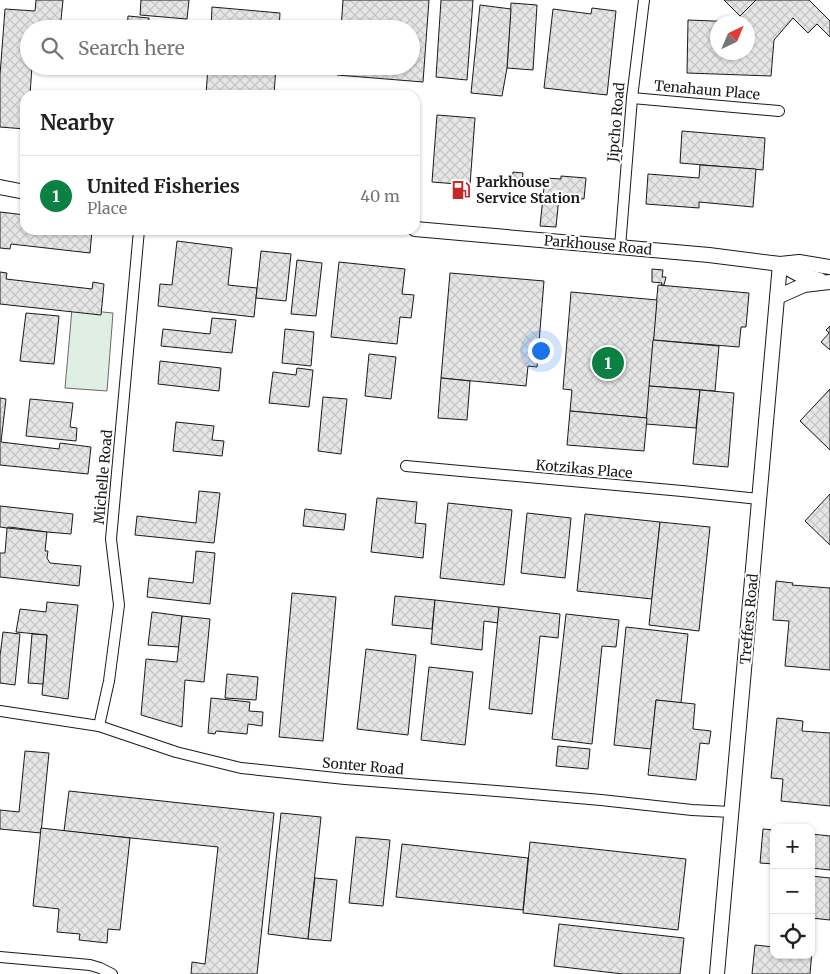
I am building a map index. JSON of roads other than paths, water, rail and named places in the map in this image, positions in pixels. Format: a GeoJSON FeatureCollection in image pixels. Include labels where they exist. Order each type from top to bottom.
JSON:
{"type":"FeatureCollection","features":[{"type":"Feature","properties":{"kind":"street","name":"Jipcho Road"},"geometry":{"type":"LineString","coordinates":[[620,247],[632,98],[644,0]]}},
{"type":"Feature","properties":{"kind":"street","name":"Tenahaun Place"},"geometry":{"type":"LineString","coordinates":[[632,98],[779,111]]}},
{"type":"Feature","properties":{"kind":"street"},"geometry":{"type":"LineString","coordinates":[[0,186],[20,191]]}},
{"type":"Feature","properties":{"kind":"street","name":"Parkhouse Road"},"geometry":{"type":"LineString","coordinates":[[420,229],[709,255],[780,264],[799,262],[830,267]]}},
{"type":"Feature","properties":{"kind":"street","name":"Michelle Road"},"geometry":{"type":"LineString","coordinates":[[99,726],[109,680],[119,605],[111,539],[139,235]]}},
{"type":"Feature","properties":{"kind":"street","name":"Parkhouse Road"},"geometry":{"type":"LineString","coordinates":[[780,264],[798,274],[830,282]]}},
{"type":"Feature","properties":{"kind":"street","name":"Treffers Road"},"geometry":{"type":"LineString","coordinates":[[717,974],[780,264]]}},
{"type":"Feature","properties":{"kind":"street"},"geometry":{"type":"LineString","coordinates":[[777,297],[804,285],[830,282]]}},
{"type":"Feature","properties":{"kind":"street","name":"Kotzikas Place"},"geometry":{"type":"LineString","coordinates":[[406,466],[759,499]]}},
{"type":"Feature","properties":{"kind":"street","name":"Sonter Road"},"geometry":{"type":"LineString","coordinates":[[0,710],[99,726],[176,752],[241,768],[352,780],[731,812]]}},
{"type":"Feature","properties":{"kind":"street"},"geometry":{"type":"LineString","coordinates":[[0,957],[90,965],[112,974]]}},
{"type":"Feature","properties":{"kind":"place","name":"Parkhouse Service Station"},"geometry":{"type":"Point","coordinates":[461,190]}},
{"type":"Feature","properties":{"kind":"place","name":"United Fisheries"},"geometry":{"type":"Point","coordinates":[608,363]}}]}
